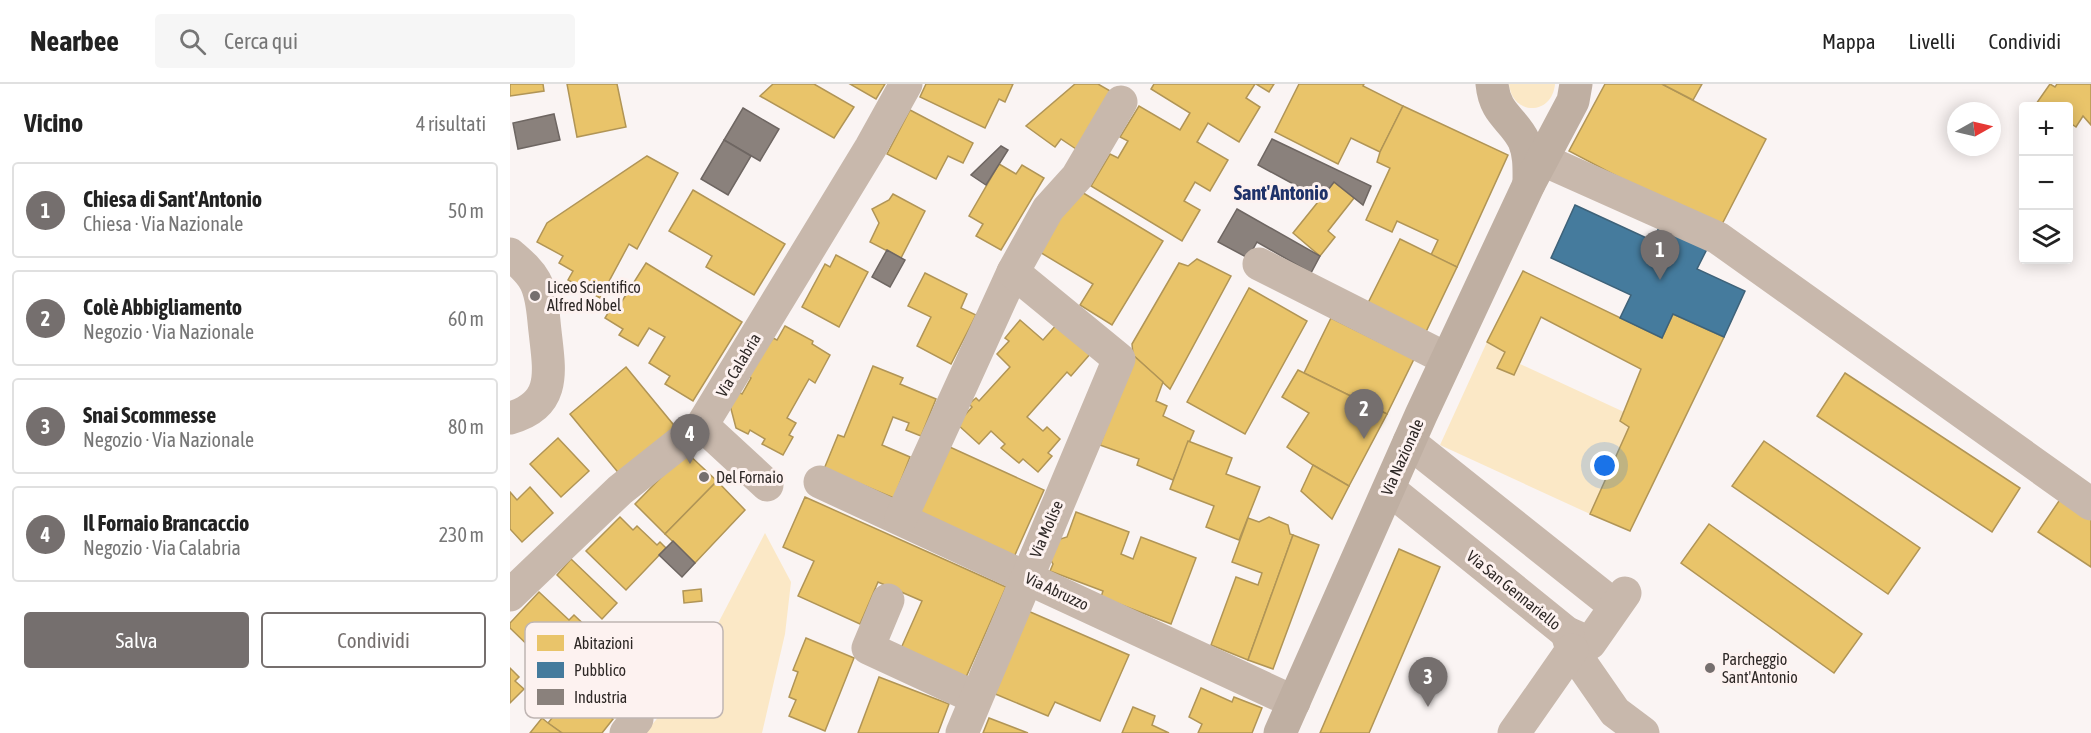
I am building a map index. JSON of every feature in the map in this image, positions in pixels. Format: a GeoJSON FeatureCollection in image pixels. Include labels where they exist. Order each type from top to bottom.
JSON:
{"type":"FeatureCollection","features":[{"type":"Feature","properties":{"kind":"main road","name":"Via Nazionale"},"geometry":{"type":"LineString","coordinates":[[1493,96],[1524,126],[1544,127],[1556,121],[1573,92]]}},
{"type":"Feature","properties":{"kind":"main road","name":"Via Nazionale"},"geometry":{"type":"LineString","coordinates":[[1280,733],[1409,442],[1573,92]]}},
{"type":"Feature","properties":{"kind":"main road","name":"Via Nazionale"},"geometry":{"type":"LineString","coordinates":[[1493,96],[1524,141],[1535,171]]}},
{"type":"Feature","properties":{"kind":"street","name":"Via Calabria"},"geometry":{"type":"LineString","coordinates":[[510,595],[620,490],[702,425],[871,147],[906,84]]}},
{"type":"Feature","properties":{"kind":"street"},"geometry":{"type":"LineString","coordinates":[[901,518],[1013,272],[1048,209],[1077,177],[1121,102]]}},
{"type":"Feature","properties":{"kind":"street"},"geometry":{"type":"LineString","coordinates":[[1535,171],[1718,238],[2091,504]]}},
{"type":"Feature","properties":{"kind":"street"},"geometry":{"type":"LineString","coordinates":[[510,254],[528,270],[536,282],[541,300],[549,373],[546,390],[535,406],[524,414],[510,418]]}},
{"type":"Feature","properties":{"kind":"street"},"geometry":{"type":"LineString","coordinates":[[1259,264],[1447,359]]}},
{"type":"Feature","properties":{"kind":"street","name":"Via Molise"},"geometry":{"type":"LineString","coordinates":[[962,733],[1119,359],[1013,272]]}},
{"type":"Feature","properties":{"kind":"street"},"geometry":{"type":"LineString","coordinates":[[702,425],[767,485]]}},
{"type":"Feature","properties":{"kind":"street"},"geometry":{"type":"LineString","coordinates":[[1409,442],[1620,599],[1576,642],[1514,733]]}},
{"type":"Feature","properties":{"kind":"street","name":"Via Abruzzo"},"geometry":{"type":"LineString","coordinates":[[820,482],[1294,702]]}},
{"type":"Feature","properties":{"kind":"street","name":"Via San Gennariello"},"geometry":{"type":"LineString","coordinates":[[1389,489],[1576,642],[1615,712],[1643,733]]}},
{"type":"Feature","properties":{"kind":"street"},"geometry":{"type":"LineString","coordinates":[[888,600],[868,648],[976,699]]}},
{"type":"Feature","properties":{"kind":"shaded area"},"geometry":{"type":"Polygon","coordinates":[[[1509,84],[1555,84],[1547,102],[1532,108],[1517,102],[1509,84]]]}},
{"type":"Feature","properties":{"kind":"shaded area"},"geometry":{"type":"Polygon","coordinates":[[[1487,342],[1505,352],[1497,368],[1514,374],[1520,364],[1624,412],[1629,427],[1590,514],[1440,445],[1487,342]]]}},
{"type":"Feature","properties":{"kind":"shaded area"},"geometry":{"type":"Polygon","coordinates":[[[765,533],[791,582],[785,634],[762,733],[645,733],[658,718],[723,718],[723,622],[719,622],[765,533]]]}},
{"type":"Feature","properties":{"kind":"building: Abitazioni"},"geometry":{"type":"Polygon","coordinates":[[[510,84],[543,84],[544,91],[510,96],[510,84]]]}},
{"type":"Feature","properties":{"kind":"building: Abitazioni"},"geometry":{"type":"Polygon","coordinates":[[[567,84],[617,84],[626,127],[577,137],[567,84]]]}},
{"type":"Feature","properties":{"kind":"building: Abitazioni"},"geometry":{"type":"Polygon","coordinates":[[[773,84],[814,84],[854,107],[834,138],[760,96],[773,84]]]}},
{"type":"Feature","properties":{"kind":"building: Abitazioni"},"geometry":{"type":"Polygon","coordinates":[[[850,84],[885,84],[876,99],[850,84]]]}},
{"type":"Feature","properties":{"kind":"building: Abitazioni"},"geometry":{"type":"Polygon","coordinates":[[[926,84],[1013,84],[1005,102],[999,99],[985,128],[920,97],[926,84]]]}},
{"type":"Feature","properties":{"kind":"building: Abitazioni"},"geometry":{"type":"Polygon","coordinates":[[[1075,84],[1098,84],[1112,92],[1082,153],[1061,139],[1055,147],[1026,126],[1075,84]]]}},
{"type":"Feature","properties":{"kind":"building: Abitazioni"},"geometry":{"type":"Polygon","coordinates":[[[1154,84],[1255,84],[1246,98],[1260,107],[1239,142],[1208,123],[1197,142],[1228,160],[1210,191],[1195,182],[1184,201],[1200,210],[1182,241],[1091,186],[1110,154],[1118,158],[1128,141],[1120,137],[1139,106],[1180,130],[1190,113],[1151,89],[1154,84]]]}},
{"type":"Feature","properties":{"kind":"building: Abitazioni"},"geometry":{"type":"Polygon","coordinates":[[[1256,84],[1274,84],[1269,92],[1256,84]]]}},
{"type":"Feature","properties":{"kind":"building: Abitazioni"},"geometry":{"type":"Polygon","coordinates":[[[1299,84],[1364,84],[1363,86],[1403,106],[1380,152],[1351,138],[1338,164],[1275,132],[1299,84]]]}},
{"type":"Feature","properties":{"kind":"building: Abitazioni"},"geometry":{"type":"Polygon","coordinates":[[[1605,84],[1662,84],[1766,139],[1719,230],[1569,151],[1605,84]]]}},
{"type":"Feature","properties":{"kind":"building: Abitazioni"},"geometry":{"type":"Polygon","coordinates":[[[1662,84],[1702,84],[1693,100],[1662,84]]]}},
{"type":"Feature","properties":{"kind":"building: Abitazioni"},"geometry":{"type":"Polygon","coordinates":[[[2050,84],[2055,87],[2057,84],[2091,84],[2091,125],[2083,116],[2076,127],[2073,125],[2073,102],[2037,102],[2050,84]]]}},
{"type":"Feature","properties":{"kind":"building: Abitazioni"},"geometry":{"type":"Polygon","coordinates":[[[1403,106],[1508,155],[1457,267],[1431,255],[1438,240],[1397,221],[1392,232],[1366,220],[1390,168],[1377,162],[1380,152],[1403,106]]]}},
{"type":"Feature","properties":{"kind":"building: Abitazioni"},"geometry":{"type":"Polygon","coordinates":[[[910,110],[973,143],[963,163],[948,156],[936,179],[887,154],[910,110]]]}},
{"type":"Feature","properties":{"kind":"building: Abitazioni"},"geometry":{"type":"Polygon","coordinates":[[[647,156],[678,173],[637,249],[629,244],[600,298],[568,280],[573,271],[559,263],[563,256],[537,242],[547,223],[647,156]]]}},
{"type":"Feature","properties":{"kind":"building: Abitazioni"},"geometry":{"type":"Polygon","coordinates":[[[999,164],[1016,174],[1022,165],[1044,178],[1001,250],[976,236],[983,224],[969,216],[999,164]]]}},
{"type":"Feature","properties":{"kind":"building: Abitazioni"},"geometry":{"type":"Polygon","coordinates":[[[1334,182],[1354,198],[1328,231],[1335,237],[1320,256],[1293,233],[1334,182]]]}},
{"type":"Feature","properties":{"kind":"building: Abitazioni"},"geometry":{"type":"Polygon","coordinates":[[[1075,188],[1163,241],[1112,325],[1080,305],[1093,284],[1038,251],[1075,188]]]}},
{"type":"Feature","properties":{"kind":"building: Abitazioni"},"geometry":{"type":"Polygon","coordinates":[[[693,190],[785,244],[754,295],[706,267],[712,256],[669,231],[693,190]]]}},
{"type":"Feature","properties":{"kind":"building: Abitazioni"},"geometry":{"type":"Polygon","coordinates":[[[893,194],[925,211],[901,258],[870,242],[879,223],[872,209],[889,200],[893,194]]]}},
{"type":"Feature","properties":{"kind":"building: Abitazioni"},"geometry":{"type":"Polygon","coordinates":[[[1400,239],[1457,267],[1423,338],[1365,309],[1400,239]]]}},
{"type":"Feature","properties":{"kind":"building: Abitazioni"},"geometry":{"type":"Polygon","coordinates":[[[836,255],[868,272],[839,327],[802,307],[825,264],[830,267],[836,255]]]}},
{"type":"Feature","properties":{"kind":"building: Abitazioni"},"geometry":{"type":"Polygon","coordinates":[[[1197,259],[1231,276],[1170,389],[1133,355],[1132,344],[1179,263],[1188,266],[1197,259]]]}},
{"type":"Feature","properties":{"kind":"building: Abitazioni"},"geometry":{"type":"Polygon","coordinates":[[[646,263],[742,322],[693,401],[665,384],[670,376],[649,363],[665,337],[649,328],[638,346],[619,335],[623,329],[605,318],[614,303],[619,306],[646,263]]]}},
{"type":"Feature","properties":{"kind":"building: Abitazioni"},"geometry":{"type":"Polygon","coordinates":[[[1523,271],[1662,338],[1673,314],[1724,337],[1630,531],[1590,514],[1629,427],[1620,421],[1641,369],[1541,317],[1514,375],[1497,368],[1505,352],[1487,342],[1523,271]]]}},
{"type":"Feature","properties":{"kind":"building: Abitazioni"},"geometry":{"type":"Polygon","coordinates":[[[925,273],[967,294],[961,308],[976,315],[951,364],[917,346],[931,317],[908,306],[925,273]]]}},
{"type":"Feature","properties":{"kind":"building: Abitazioni"},"geometry":{"type":"Polygon","coordinates":[[[1249,288],[1307,321],[1245,434],[1187,402],[1249,288]]]}},
{"type":"Feature","properties":{"kind":"building: Abitazioni"},"geometry":{"type":"Polygon","coordinates":[[[1331,318],[1414,359],[1387,414],[1304,373],[1331,318]]]}},
{"type":"Feature","properties":{"kind":"building: Abitazioni"},"geometry":{"type":"Polygon","coordinates":[[[1020,320],[1043,340],[1058,323],[1091,353],[1071,376],[1067,372],[1027,417],[1043,431],[1047,427],[1060,439],[1048,453],[1052,456],[1038,472],[1023,459],[1019,463],[1001,448],[1005,444],[991,431],[979,444],[957,424],[972,407],[969,404],[976,398],[979,401],[1010,367],[997,354],[1009,341],[1005,338],[1020,320]]]}},
{"type":"Feature","properties":{"kind":"building: Abitazioni"},"geometry":{"type":"Polygon","coordinates":[[[785,326],[813,341],[812,344],[830,355],[815,383],[809,379],[787,418],[796,423],[789,435],[793,437],[783,455],[762,444],[765,439],[750,430],[748,434],[736,428],[730,405],[737,391],[742,394],[751,378],[747,376],[773,338],[777,340],[785,326]]]}},
{"type":"Feature","properties":{"kind":"building: Abitazioni"},"geometry":{"type":"Polygon","coordinates":[[[1133,355],[1163,382],[1156,401],[1167,406],[1163,416],[1194,431],[1173,480],[1137,465],[1139,459],[1100,445],[1133,355]]]}},
{"type":"Feature","properties":{"kind":"building: Abitazioni"},"geometry":{"type":"Polygon","coordinates":[[[873,366],[903,378],[900,384],[936,399],[921,436],[906,430],[909,423],[893,417],[882,445],[910,457],[894,498],[824,469],[838,435],[844,437],[873,366]]]}},
{"type":"Feature","properties":{"kind":"building: Abitazioni"},"geometry":{"type":"Polygon","coordinates":[[[626,367],[677,429],[621,476],[570,414],[626,367]]]}},
{"type":"Feature","properties":{"kind":"building: Abitazioni"},"geometry":{"type":"Polygon","coordinates":[[[1298,370],[1387,414],[1349,486],[1287,447],[1309,413],[1282,397],[1298,370]]]}},
{"type":"Feature","properties":{"kind":"building: Abitazioni"},"geometry":{"type":"Polygon","coordinates":[[[1845,373],[2020,488],[1992,532],[1817,416],[1845,373]]]}},
{"type":"Feature","properties":{"kind":"building: Abitazioni"},"geometry":{"type":"Polygon","coordinates":[[[558,438],[589,471],[561,497],[530,464],[558,438]]]}},
{"type":"Feature","properties":{"kind":"building: Abitazioni"},"geometry":{"type":"Polygon","coordinates":[[[1188,441],[1232,458],[1226,474],[1260,487],[1239,540],[1206,527],[1214,506],[1170,489],[1188,441]]]}},
{"type":"Feature","properties":{"kind":"building: Abitazioni"},"geometry":{"type":"Polygon","coordinates":[[[1764,441],[1920,548],[1888,594],[1732,486],[1764,441]]]}},
{"type":"Feature","properties":{"kind":"building: Abitazioni"},"geometry":{"type":"Polygon","coordinates":[[[941,443],[1044,490],[1014,557],[911,510],[941,443]]]}},
{"type":"Feature","properties":{"kind":"building: Abitazioni"},"geometry":{"type":"Polygon","coordinates":[[[686,452],[717,481],[665,534],[635,504],[686,452]]]}},
{"type":"Feature","properties":{"kind":"building: Abitazioni"},"geometry":{"type":"Polygon","coordinates":[[[1313,465],[1349,486],[1332,519],[1301,491],[1313,465]]]}},
{"type":"Feature","properties":{"kind":"building: Abitazioni"},"geometry":{"type":"Polygon","coordinates":[[[717,481],[745,510],[695,563],[665,534],[717,481]]]}},
{"type":"Feature","properties":{"kind":"building: Abitazioni"},"geometry":{"type":"Polygon","coordinates":[[[530,487],[553,513],[522,542],[510,529],[510,492],[517,500],[530,487]]]}},
{"type":"Feature","properties":{"kind":"building: Abitazioni"},"geometry":{"type":"Polygon","coordinates":[[[805,497],[1006,587],[963,684],[898,655],[922,601],[878,582],[860,624],[798,596],[814,561],[783,547],[805,497]]]}},
{"type":"Feature","properties":{"kind":"building: Abitazioni"},"geometry":{"type":"Polygon","coordinates":[[[2061,498],[2091,517],[2091,567],[2038,532],[2061,498]]]}},
{"type":"Feature","properties":{"kind":"building: Abitazioni"},"geometry":{"type":"Polygon","coordinates":[[[1076,512],[1129,532],[1121,554],[1133,559],[1141,537],[1196,558],[1171,624],[1101,597],[1103,591],[1050,571],[1053,564],[1049,557],[1057,540],[1067,537],[1076,512]]]}},
{"type":"Feature","properties":{"kind":"building: Abitazioni"},"geometry":{"type":"Polygon","coordinates":[[[620,517],[633,530],[637,526],[657,545],[660,542],[666,548],[626,590],[586,551],[620,517]]]}},
{"type":"Feature","properties":{"kind":"building: Abitazioni"},"geometry":{"type":"Polygon","coordinates":[[[1269,517],[1288,525],[1290,534],[1293,535],[1248,660],[1211,645],[1236,577],[1258,585],[1262,573],[1232,562],[1248,518],[1259,522],[1269,517]]]}},
{"type":"Feature","properties":{"kind":"building: Abitazioni"},"geometry":{"type":"Polygon","coordinates":[[[1709,524],[1862,634],[1834,673],[1681,563],[1709,524]]]}},
{"type":"Feature","properties":{"kind":"building: Abitazioni"},"geometry":{"type":"Polygon","coordinates":[[[1293,535],[1319,545],[1273,669],[1248,660],[1293,535]]]}},
{"type":"Feature","properties":{"kind":"building: Abitazioni"},"geometry":{"type":"Polygon","coordinates":[[[1399,549],[1440,567],[1369,733],[1320,733],[1399,549]]]}},
{"type":"Feature","properties":{"kind":"building: Abitazioni"},"geometry":{"type":"Polygon","coordinates":[[[571,559],[617,603],[602,619],[557,575],[571,559]]]}},
{"type":"Feature","properties":{"kind":"building: Abitazioni"},"geometry":{"type":"Polygon","coordinates":[[[701,589],[702,601],[684,603],[683,591],[701,589]]]}},
{"type":"Feature","properties":{"kind":"building: Abitazioni"},"geometry":{"type":"Polygon","coordinates":[[[539,592],[569,620],[574,615],[581,622],[525,622],[525,643],[510,628],[510,623],[539,592]]]}},
{"type":"Feature","properties":{"kind":"building: Abitazioni"},"geometry":{"type":"Polygon","coordinates":[[[1028,611],[1129,655],[1100,721],[1055,702],[1048,716],[993,693],[1028,611]]]}},
{"type":"Feature","properties":{"kind":"building: Abitazioni"},"geometry":{"type":"Polygon","coordinates":[[[806,638],[854,658],[825,731],[789,716],[796,700],[789,697],[798,672],[793,670],[806,638]]]}},
{"type":"Feature","properties":{"kind":"building: Abitazioni"},"geometry":{"type":"Polygon","coordinates":[[[510,668],[519,677],[515,681],[524,689],[510,703],[510,668]]]}},
{"type":"Feature","properties":{"kind":"building: Abitazioni"},"geometry":{"type":"Polygon","coordinates":[[[879,677],[949,704],[938,733],[858,733],[879,677]]]}},
{"type":"Feature","properties":{"kind":"building: Abitazioni"},"geometry":{"type":"Polygon","coordinates":[[[1201,688],[1232,702],[1234,697],[1262,708],[1252,733],[1198,733],[1202,724],[1189,717],[1201,688]]]}},
{"type":"Feature","properties":{"kind":"building: Abitazioni"},"geometry":{"type":"Polygon","coordinates":[[[1133,707],[1155,716],[1152,725],[1169,733],[1122,733],[1133,707]]]}},
{"type":"Feature","properties":{"kind":"building: Abitazioni"},"geometry":{"type":"Polygon","coordinates":[[[542,718],[548,723],[562,733],[530,733],[542,718]]]}},
{"type":"Feature","properties":{"kind":"building: Abitazioni"},"geometry":{"type":"Polygon","coordinates":[[[552,718],[613,719],[602,733],[562,733],[548,723],[552,718]]]}},
{"type":"Feature","properties":{"kind":"building: Abitazioni"},"geometry":{"type":"Polygon","coordinates":[[[989,718],[1028,733],[983,733],[989,718]]]}},
{"type":"Feature","properties":{"kind":"building: Pubblico"},"geometry":{"type":"Polygon","coordinates":[[[1575,205],[1653,241],[1660,225],[1708,247],[1697,269],[1745,291],[1724,337],[1673,314],[1662,338],[1620,318],[1631,295],[1551,258],[1575,205]]]}},
{"type":"Feature","properties":{"kind":"building: Industria"},"geometry":{"type":"Polygon","coordinates":[[[743,108],[779,129],[760,161],[724,140],[743,108]]]}},
{"type":"Feature","properties":{"kind":"building: Industria"},"geometry":{"type":"Polygon","coordinates":[[[554,114],[560,140],[518,149],[513,123],[554,114]]]}},
{"type":"Feature","properties":{"kind":"building: Industria"},"geometry":{"type":"Polygon","coordinates":[[[1272,139],[1371,186],[1363,205],[1334,182],[1321,199],[1258,165],[1272,139]]]}},
{"type":"Feature","properties":{"kind":"building: Industria"},"geometry":{"type":"Polygon","coordinates":[[[724,140],[751,156],[728,195],[701,179],[724,140]]]}},
{"type":"Feature","properties":{"kind":"building: Industria"},"geometry":{"type":"Polygon","coordinates":[[[1001,146],[1008,150],[986,185],[971,175],[1001,146]]]}},
{"type":"Feature","properties":{"kind":"building: Industria"},"geometry":{"type":"Polygon","coordinates":[[[1237,209],[1320,256],[1311,273],[1257,242],[1248,258],[1218,242],[1237,209]]]}},
{"type":"Feature","properties":{"kind":"building: Industria"},"geometry":{"type":"Polygon","coordinates":[[[887,250],[905,260],[890,287],[872,277],[887,250]]]}},
{"type":"Feature","properties":{"kind":"building: Industria"},"geometry":{"type":"Polygon","coordinates":[[[673,541],[695,563],[682,577],[659,555],[673,541]]]}},
{"type":"Feature","properties":{"kind":"place","name":"Chiesa di Sant'Antonio"},"geometry":{"type":"Point","coordinates":[1660,280]}},
{"type":"Feature","properties":{"kind":"place","name":"Liceo Scientifico Alfred Nobel"},"geometry":{"type":"Point","coordinates":[535,296]}},
{"type":"Feature","properties":{"kind":"place","name":"Colè Abbigliamento"},"geometry":{"type":"Point","coordinates":[1364,439]}},
{"type":"Feature","properties":{"kind":"place","name":"Il Fornaio Brancaccio"},"geometry":{"type":"Point","coordinates":[690,464]}},
{"type":"Feature","properties":{"kind":"place","name":"Del Fornaio"},"geometry":{"type":"Point","coordinates":[704,477]}},
{"type":"Feature","properties":{"kind":"place","name":"Parcheggio Sant'Antonio"},"geometry":{"type":"Point","coordinates":[1710,668]}},
{"type":"Feature","properties":{"kind":"place","name":"Snai Scommesse"},"geometry":{"type":"Point","coordinates":[1428,707]}},
{"type":"Feature","properties":{"kind":"district","name":"Sant'Antonio"},"geometry":{"type":"Point","coordinates":[1281,192]}}]}
